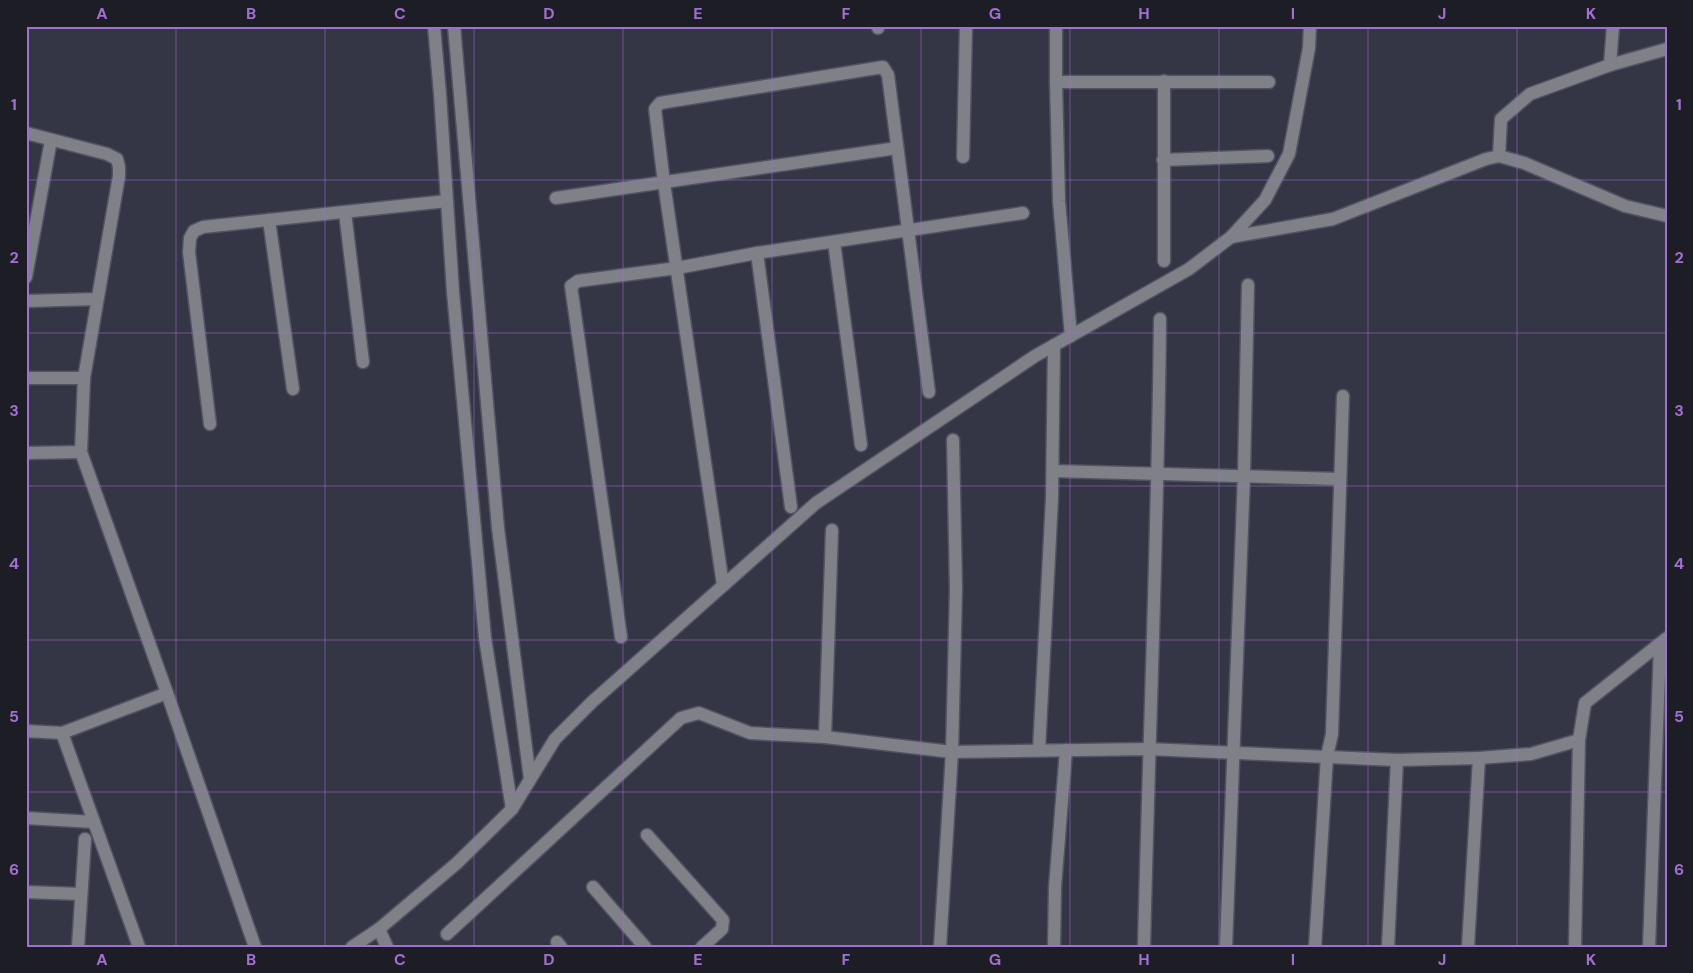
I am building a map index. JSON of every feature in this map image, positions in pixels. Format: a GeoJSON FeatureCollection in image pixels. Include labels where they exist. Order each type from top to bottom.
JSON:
{"type":"FeatureCollection","features":[{"type":"Feature","properties":{"kind":"street"},"geometry":{"type":"LineString","coordinates":[[434,26],[453,292],[485,638],[512,809]]}},
{"type":"Feature","properties":{"kind":"street"},"geometry":{"type":"LineString","coordinates":[[454,26],[498,528],[530,780]]}},
{"type":"Feature","properties":{"kind":"street"},"geometry":{"type":"LineString","coordinates":[[963,157],[966,26]]}},
{"type":"Feature","properties":{"kind":"street"},"geometry":{"type":"LineString","coordinates":[[1056,26],[1059,201],[1071,336]]}},
{"type":"Feature","properties":{"kind":"street"},"geometry":{"type":"LineString","coordinates":[[352,947],[378,929],[457,863],[512,809],[555,739],[592,702],[816,503],[1036,356],[1189,269],[1231,237],[1265,200],[1289,154],[1310,48],[1310,26]]}},
{"type":"Feature","properties":{"kind":"street"},"geometry":{"type":"LineString","coordinates":[[1610,65],[1613,26]]}},
{"type":"Feature","properties":{"kind":"street"},"geometry":{"type":"LineString","coordinates":[[1499,156],[1501,119],[1530,94],[1610,65],[1667,49]]}},
{"type":"Feature","properties":{"kind":"street"},"geometry":{"type":"LineString","coordinates":[[723,586],[664,183],[655,109],[660,103],[883,68],[888,75],[929,392]]}},
{"type":"Feature","properties":{"kind":"street"},"geometry":{"type":"LineString","coordinates":[[1164,81],[1164,261]]}},
{"type":"Feature","properties":{"kind":"street"},"geometry":{"type":"LineString","coordinates":[[1056,82],[1269,82]]}},
{"type":"Feature","properties":{"kind":"street"},"geometry":{"type":"LineString","coordinates":[[26,133],[117,158],[119,176],[84,378],[81,452],[255,947]]}},
{"type":"Feature","properties":{"kind":"street"},"geometry":{"type":"LineString","coordinates":[[26,277],[51,140]]}},
{"type":"Feature","properties":{"kind":"street"},"geometry":{"type":"LineString","coordinates":[[556,198],[897,148]]}},
{"type":"Feature","properties":{"kind":"street"},"geometry":{"type":"LineString","coordinates":[[1163,160],[1268,156]]}},
{"type":"Feature","properties":{"kind":"street"},"geometry":{"type":"LineString","coordinates":[[1231,237],[1333,219],[1486,159],[1499,156],[1524,163],[1625,206],[1667,216]]}},
{"type":"Feature","properties":{"kind":"street"},"geometry":{"type":"LineString","coordinates":[[210,424],[189,252],[190,238],[194,230],[203,227],[447,201]]}},
{"type":"Feature","properties":{"kind":"street"},"geometry":{"type":"LineString","coordinates":[[345,212],[363,362]]}},
{"type":"Feature","properties":{"kind":"street"},"geometry":{"type":"LineString","coordinates":[[621,637],[571,286],[578,281],[677,268],[757,253],[1023,213]]}},
{"type":"Feature","properties":{"kind":"street"},"geometry":{"type":"LineString","coordinates":[[269,220],[293,389]]}},
{"type":"Feature","properties":{"kind":"street"},"geometry":{"type":"LineString","coordinates":[[834,242],[862,445]]}},
{"type":"Feature","properties":{"kind":"street"},"geometry":{"type":"LineString","coordinates":[[757,253],[791,507]]}},
{"type":"Feature","properties":{"kind":"street"},"geometry":{"type":"LineString","coordinates":[[1226,947],[1244,475],[1248,286]]}},
{"type":"Feature","properties":{"kind":"street"},"geometry":{"type":"LineString","coordinates":[[26,301],[97,300]]}},
{"type":"Feature","properties":{"kind":"street"},"geometry":{"type":"LineString","coordinates":[[1144,947],[1148,749],[1158,475],[1160,319]]}},
{"type":"Feature","properties":{"kind":"street"},"geometry":{"type":"LineString","coordinates":[[1038,750],[1053,471],[1054,345]]}},
{"type":"Feature","properties":{"kind":"street"},"geometry":{"type":"LineString","coordinates":[[26,378],[84,378]]}},
{"type":"Feature","properties":{"kind":"street"},"geometry":{"type":"LineString","coordinates":[[1315,947],[1327,756],[1332,734],[1343,396]]}},
{"type":"Feature","properties":{"kind":"street"},"geometry":{"type":"LineString","coordinates":[[940,947],[952,752],[956,589],[953,440]]}},
{"type":"Feature","properties":{"kind":"street"},"geometry":{"type":"LineString","coordinates":[[26,453],[81,452]]}},
{"type":"Feature","properties":{"kind":"street"},"geometry":{"type":"LineString","coordinates":[[1053,471],[1340,479]]}},
{"type":"Feature","properties":{"kind":"street"},"geometry":{"type":"LineString","coordinates":[[825,737],[832,530]]}},
{"type":"Feature","properties":{"kind":"street"},"geometry":{"type":"LineString","coordinates":[[1575,947],[1579,740],[1585,703],[1663,642]]}},
{"type":"Feature","properties":{"kind":"street"},"geometry":{"type":"LineString","coordinates":[[1649,947],[1663,642]]}},
{"type":"Feature","properties":{"kind":"street"},"geometry":{"type":"LineString","coordinates":[[26,730],[62,734],[167,693]]}},
{"type":"Feature","properties":{"kind":"street"},"geometry":{"type":"LineString","coordinates":[[447,934],[680,718],[698,713],[750,733],[825,737],[952,752],[1148,749],[1397,760],[1479,758],[1531,754],[1579,740]]}},
{"type":"Feature","properties":{"kind":"street"},"geometry":{"type":"LineString","coordinates":[[62,734],[139,947]]}},
{"type":"Feature","properties":{"kind":"street"},"geometry":{"type":"LineString","coordinates":[[1054,947],[1056,887],[1066,750]]}},
{"type":"Feature","properties":{"kind":"street"},"geometry":{"type":"LineString","coordinates":[[1468,947],[1479,758]]}},
{"type":"Feature","properties":{"kind":"street"},"geometry":{"type":"LineString","coordinates":[[1388,947],[1397,760]]}},
{"type":"Feature","properties":{"kind":"street"},"geometry":{"type":"LineString","coordinates":[[26,818],[94,822]]}},
{"type":"Feature","properties":{"kind":"street"},"geometry":{"type":"LineString","coordinates":[[647,835],[723,920],[722,929],[702,947]]}},
{"type":"Feature","properties":{"kind":"street"},"geometry":{"type":"LineString","coordinates":[[78,947],[85,839]]}},
{"type":"Feature","properties":{"kind":"street"},"geometry":{"type":"LineString","coordinates":[[593,888],[645,947]]}},
{"type":"Feature","properties":{"kind":"street"},"geometry":{"type":"LineString","coordinates":[[26,892],[81,894]]}},
{"type":"Feature","properties":{"kind":"street"},"geometry":{"type":"LineString","coordinates":[[378,929],[387,947]]}}]}
